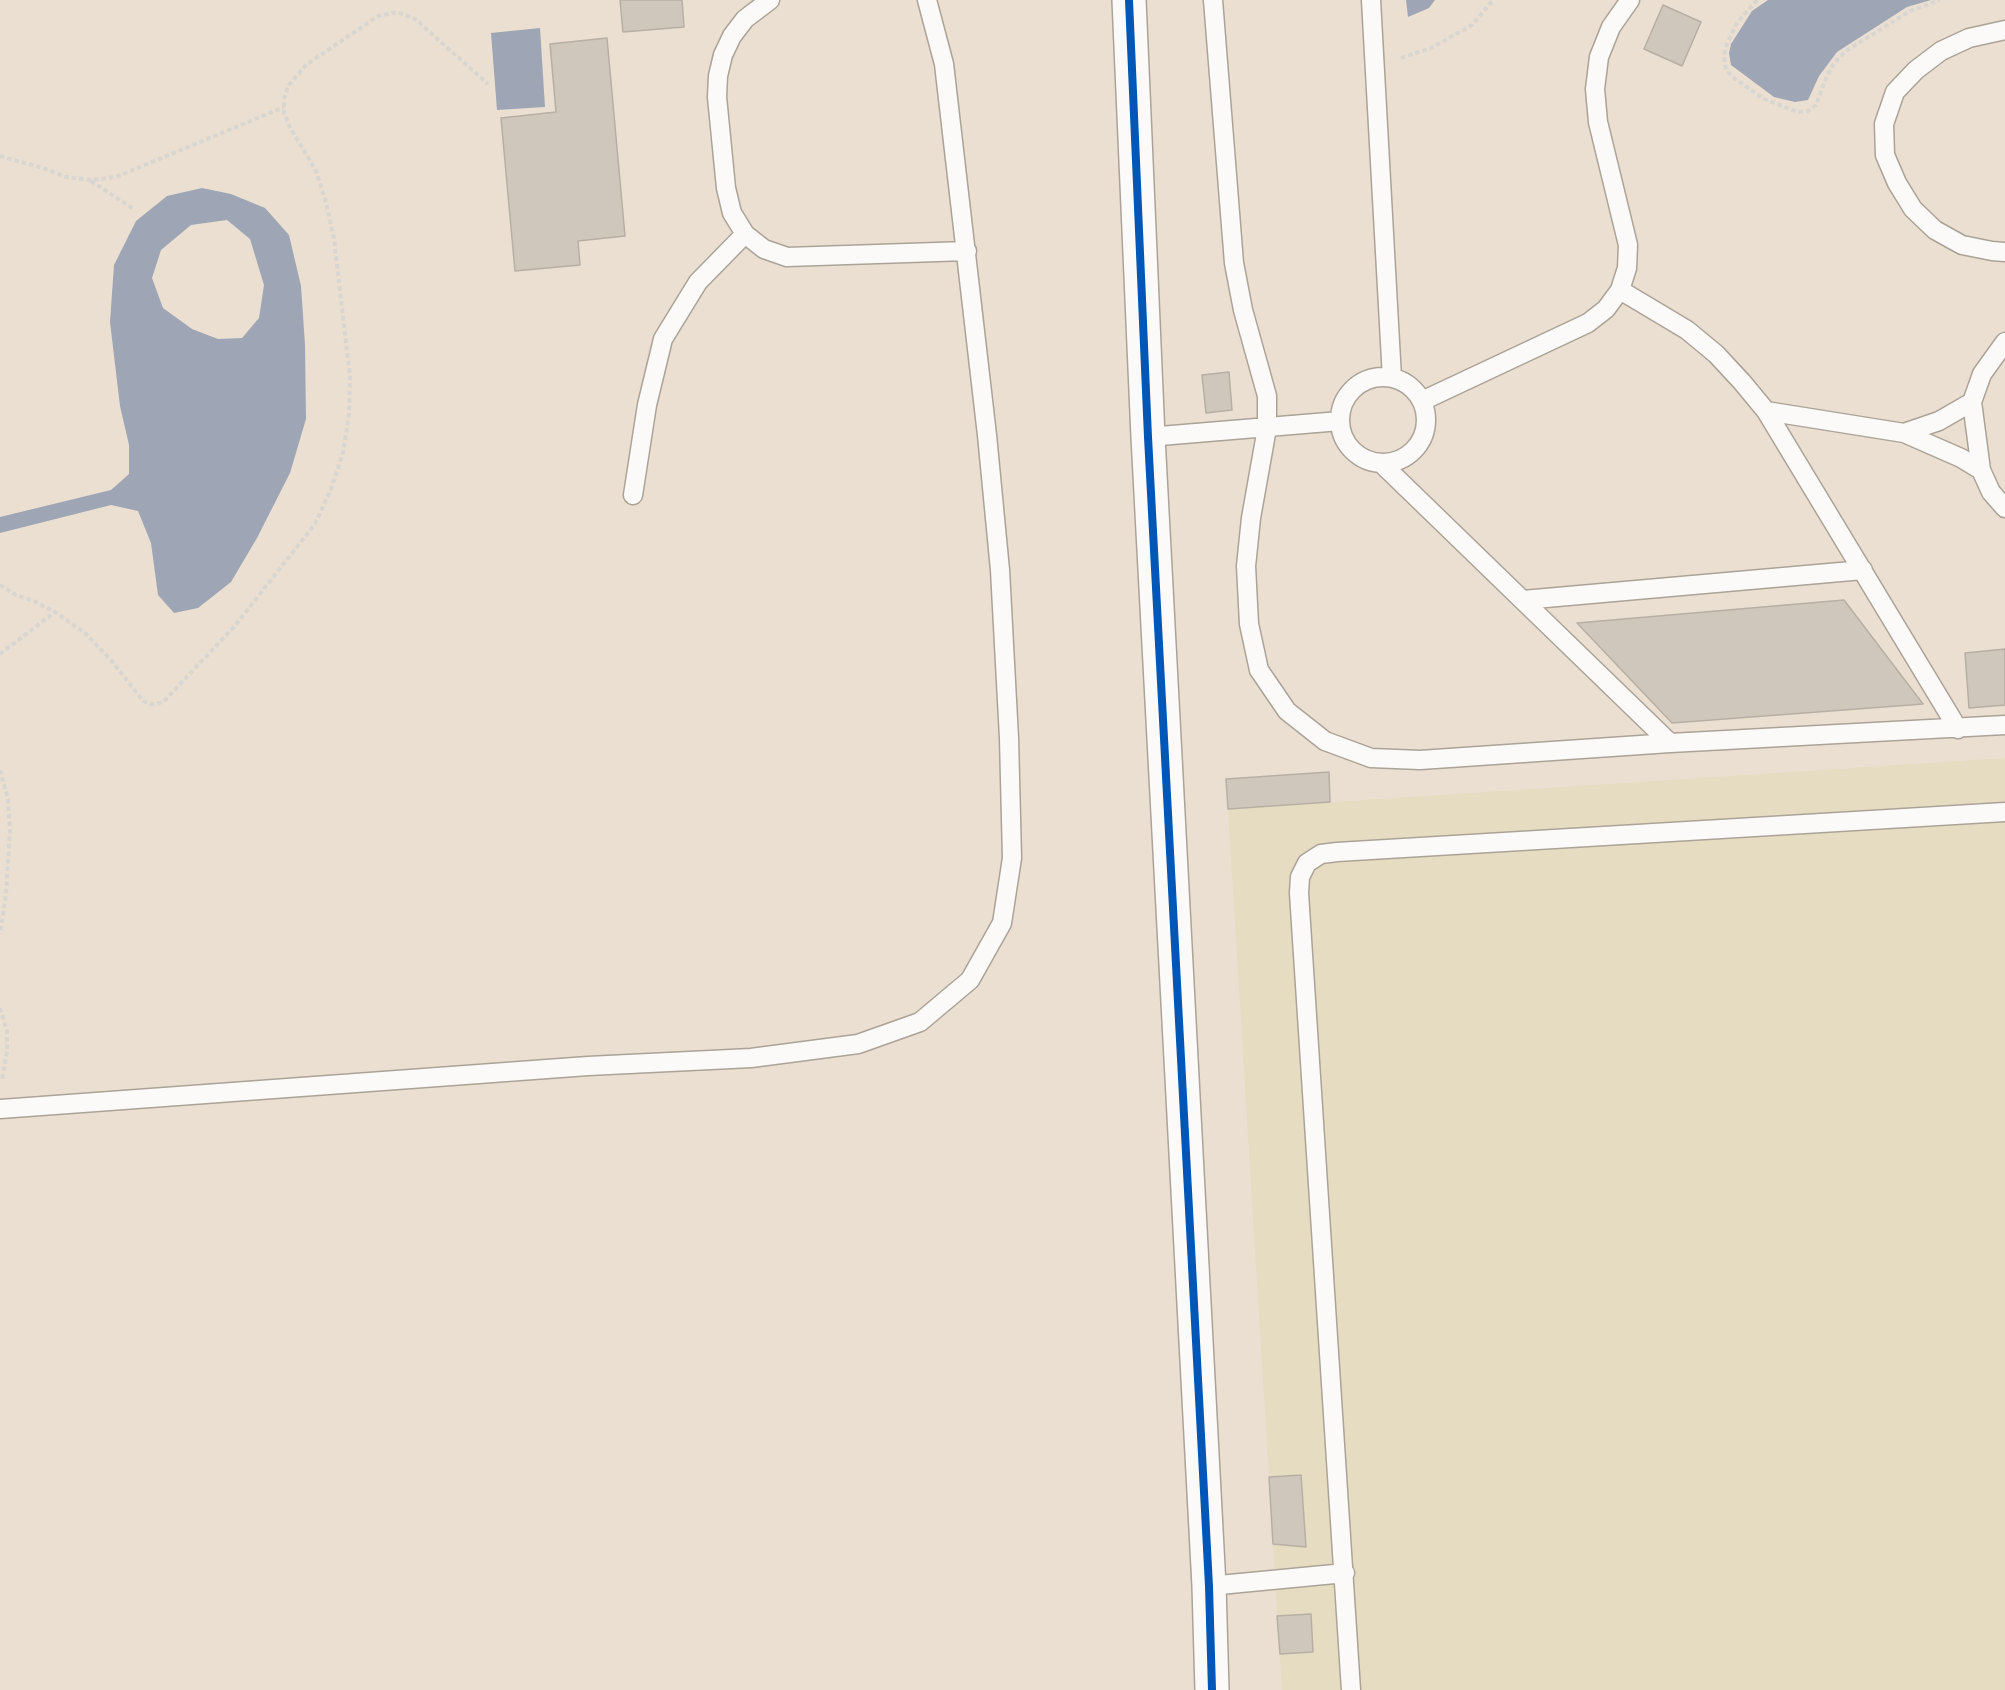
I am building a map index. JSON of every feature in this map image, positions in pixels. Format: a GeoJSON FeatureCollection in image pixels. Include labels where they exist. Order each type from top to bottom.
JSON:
{"type":"FeatureCollection","features":[{"type":"Feature","properties":{"kind":"street"},"geometry":{"type":"LineString","coordinates":[[1129,0],[1148,437],[1209,1586],[1212,1690]]}},
{"type":"Feature","properties":{"kind":"lane"},"geometry":{"type":"LineString","coordinates":[[770,0],[745,19],[732,36],[723,55],[718,76],[717,97],[726,188],[732,213],[745,234],[764,249],[787,257],[967,251]]}},
{"type":"Feature","properties":{"kind":"lane"},"geometry":{"type":"LineString","coordinates":[[0,1109],[588,1066],[751,1058],[858,1044],[920,1022],[970,980],[1002,923],[1012,858],[1009,738],[1000,570],[967,251],[944,64],[927,0]]}},
{"type":"Feature","properties":{"kind":"lane"},"geometry":{"type":"LineString","coordinates":[[1213,0],[1234,263],[1243,310],[1267,396],[1267,428],[1251,518],[1246,566],[1249,624],[1259,670],[1287,711],[1325,741],[1371,758],[1420,760],[1670,743],[2005,725]]}},
{"type":"Feature","properties":{"kind":"lane"},"geometry":{"type":"LineString","coordinates":[[1371,0],[1392,378]]}},
{"type":"Feature","properties":{"kind":"lane"},"geometry":{"type":"LineString","coordinates":[[1422,401],[1588,323],[1606,309],[1620,290],[1627,268],[1628,245],[1598,122],[1595,89],[1599,57],[1611,27],[1630,0]]}},
{"type":"Feature","properties":{"kind":"lane"},"geometry":{"type":"LineString","coordinates":[[2005,30],[1969,38],[1941,51],[1916,70],[1896,92],[1884,124],[1885,155],[1897,183],[1913,209],[1935,230],[1962,245],[2005,252]]}},
{"type":"Feature","properties":{"kind":"lane"},"geometry":{"type":"LineString","coordinates":[[633,495],[647,405],[663,339],[698,282],[745,234]]}},
{"type":"Feature","properties":{"kind":"lane"},"geometry":{"type":"LineString","coordinates":[[1620,290],[1687,330],[1716,354],[1743,382],[1766,411],[1958,729]]}},
{"type":"Feature","properties":{"kind":"lane"},"geometry":{"type":"LineString","coordinates":[[2005,342],[1982,374],[1972,402],[1982,470],[1990,492],[2005,508]]}},
{"type":"Feature","properties":{"kind":"lane"},"geometry":{"type":"LineString","coordinates":[[1373,378],[1392,378],[1404,382],[1422,401],[1426,418],[1422,436],[1413,450],[1398,460],[1381,463],[1365,459],[1352,450],[1343,437],[1340,421],[1343,402],[1355,386],[1373,378]]}},
{"type":"Feature","properties":{"kind":"lane"},"geometry":{"type":"LineString","coordinates":[[1904,433],[1939,421],[1972,402]]}},
{"type":"Feature","properties":{"kind":"lane"},"geometry":{"type":"LineString","coordinates":[[1766,411],[1904,433],[1961,458],[1982,470]]}},
{"type":"Feature","properties":{"kind":"lane"},"geometry":{"type":"LineString","coordinates":[[1148,437],[1340,421]]}},
{"type":"Feature","properties":{"kind":"lane"},"geometry":{"type":"LineString","coordinates":[[1381,463],[1670,743]]}},
{"type":"Feature","properties":{"kind":"lane"},"geometry":{"type":"LineString","coordinates":[[1523,600],[1863,570]]}},
{"type":"Feature","properties":{"kind":"lane"},"geometry":{"type":"LineString","coordinates":[[1352,1690],[1299,893],[1300,877],[1308,863],[1321,854],[1337,852],[2005,812]]}},
{"type":"Feature","properties":{"kind":"lane"},"geometry":{"type":"LineString","coordinates":[[1209,1586],[1345,1573]]}},
{"type":"Feature","properties":{"kind":"path"},"geometry":{"type":"LineString","coordinates":[[1374,67],[1431,48],[1472,25],[1493,0]]}},
{"type":"Feature","properties":{"kind":"path"},"geometry":{"type":"LineString","coordinates":[[1757,0],[1737,23],[1726,44],[1725,66],[1731,76],[1764,99],[1798,112],[1808,111],[1816,105],[1834,63],[1846,51],[1910,11],[1940,0]]}},
{"type":"Feature","properties":{"kind":"path"},"geometry":{"type":"LineString","coordinates":[[0,585],[16,595],[55,612],[85,633],[111,660],[144,701],[157,704],[164,701],[233,628],[315,524],[332,489],[343,453],[348,424],[350,377],[334,239],[316,171],[290,127],[284,107],[288,86],[306,65],[378,16],[397,12],[415,19],[488,84]]}},
{"type":"Feature","properties":{"kind":"path"},"geometry":{"type":"LineString","coordinates":[[0,156],[66,177],[91,180],[116,177],[284,107]]}},
{"type":"Feature","properties":{"kind":"path"},"geometry":{"type":"LineString","coordinates":[[91,180],[135,210]]}},
{"type":"Feature","properties":{"kind":"path"},"geometry":{"type":"LineString","coordinates":[[0,654],[55,612]]}},
{"type":"Feature","properties":{"kind":"path"},"geometry":{"type":"LineString","coordinates":[[0,770],[8,800],[10,830],[6,894],[0,934]]}},
{"type":"Feature","properties":{"kind":"path"},"geometry":{"type":"LineString","coordinates":[[0,1008],[7,1031],[7,1051],[0,1090]]}},
{"type":"Feature","properties":{"kind":"sand"},"geometry":{"type":"Polygon","coordinates":[[[2005,758],[2005,1690],[1282,1690],[1228,809],[2005,758]]]}},
{"type":"Feature","properties":{"kind":"water"},"geometry":{"type":"Polygon","coordinates":[[[1406,0],[1435,0],[1429,8],[1408,17],[1406,0]]]}},
{"type":"Feature","properties":{"kind":"water"},"geometry":{"type":"Polygon","coordinates":[[[1768,0],[1931,0],[1907,7],[1837,52],[1819,76],[1808,100],[1795,102],[1774,97],[1731,65],[1729,53],[1731,44],[1752,11],[1768,0]]]}},
{"type":"Feature","properties":{"kind":"water"},"geometry":{"type":"Polygon","coordinates":[[[540,28],[545,107],[497,110],[491,33],[540,28]]]}},
{"type":"Feature","properties":{"kind":"water"},"geometry":{"type":"Polygon","coordinates":[[[202,188],[231,194],[265,208],[289,235],[301,286],[305,345],[306,419],[290,473],[257,538],[231,582],[198,608],[174,613],[158,595],[151,543],[138,511],[111,505],[0,533],[0,517],[111,490],[129,474],[129,445],[120,406],[110,322],[114,265],[136,221],[167,196],[202,188]],[[227,220],[191,225],[161,250],[152,278],[163,308],[192,329],[218,339],[242,338],[259,318],[264,285],[250,239],[227,220]]]}},
{"type":"Feature","properties":{"kind":"building"},"geometry":{"type":"Polygon","coordinates":[[[620,0],[682,0],[684,27],[623,32],[620,0]]]}},
{"type":"Feature","properties":{"kind":"building"},"geometry":{"type":"Polygon","coordinates":[[[1663,5],[1701,22],[1682,66],[1644,49],[1663,5]]]}},
{"type":"Feature","properties":{"kind":"building"},"geometry":{"type":"Polygon","coordinates":[[[607,38],[625,236],[578,241],[580,265],[515,271],[501,118],[556,112],[550,44],[607,38]]]}},
{"type":"Feature","properties":{"kind":"building"},"geometry":{"type":"Polygon","coordinates":[[[1229,372],[1232,410],[1206,413],[1202,375],[1229,372]]]}},
{"type":"Feature","properties":{"kind":"building"},"geometry":{"type":"Polygon","coordinates":[[[1844,600],[1923,704],[1672,723],[1577,623],[1844,600]]]}},
{"type":"Feature","properties":{"kind":"building"},"geometry":{"type":"Polygon","coordinates":[[[2005,649],[2005,705],[1969,708],[1965,653],[2005,649]]]}},
{"type":"Feature","properties":{"kind":"building"},"geometry":{"type":"Polygon","coordinates":[[[1329,772],[1330,802],[1228,809],[1226,779],[1329,772]]]}},
{"type":"Feature","properties":{"kind":"building"},"geometry":{"type":"Polygon","coordinates":[[[1301,1475],[1306,1547],[1273,1544],[1269,1477],[1301,1475]]]}},
{"type":"Feature","properties":{"kind":"building"},"geometry":{"type":"Polygon","coordinates":[[[1311,1614],[1313,1652],[1280,1654],[1277,1616],[1311,1614]]]}},
{"type":"Feature","properties":{"kind":"cycle path"},"geometry":{"type":"LineString","coordinates":[[1129,0],[1148,437],[1209,1586],[1212,1690]]}}]}
